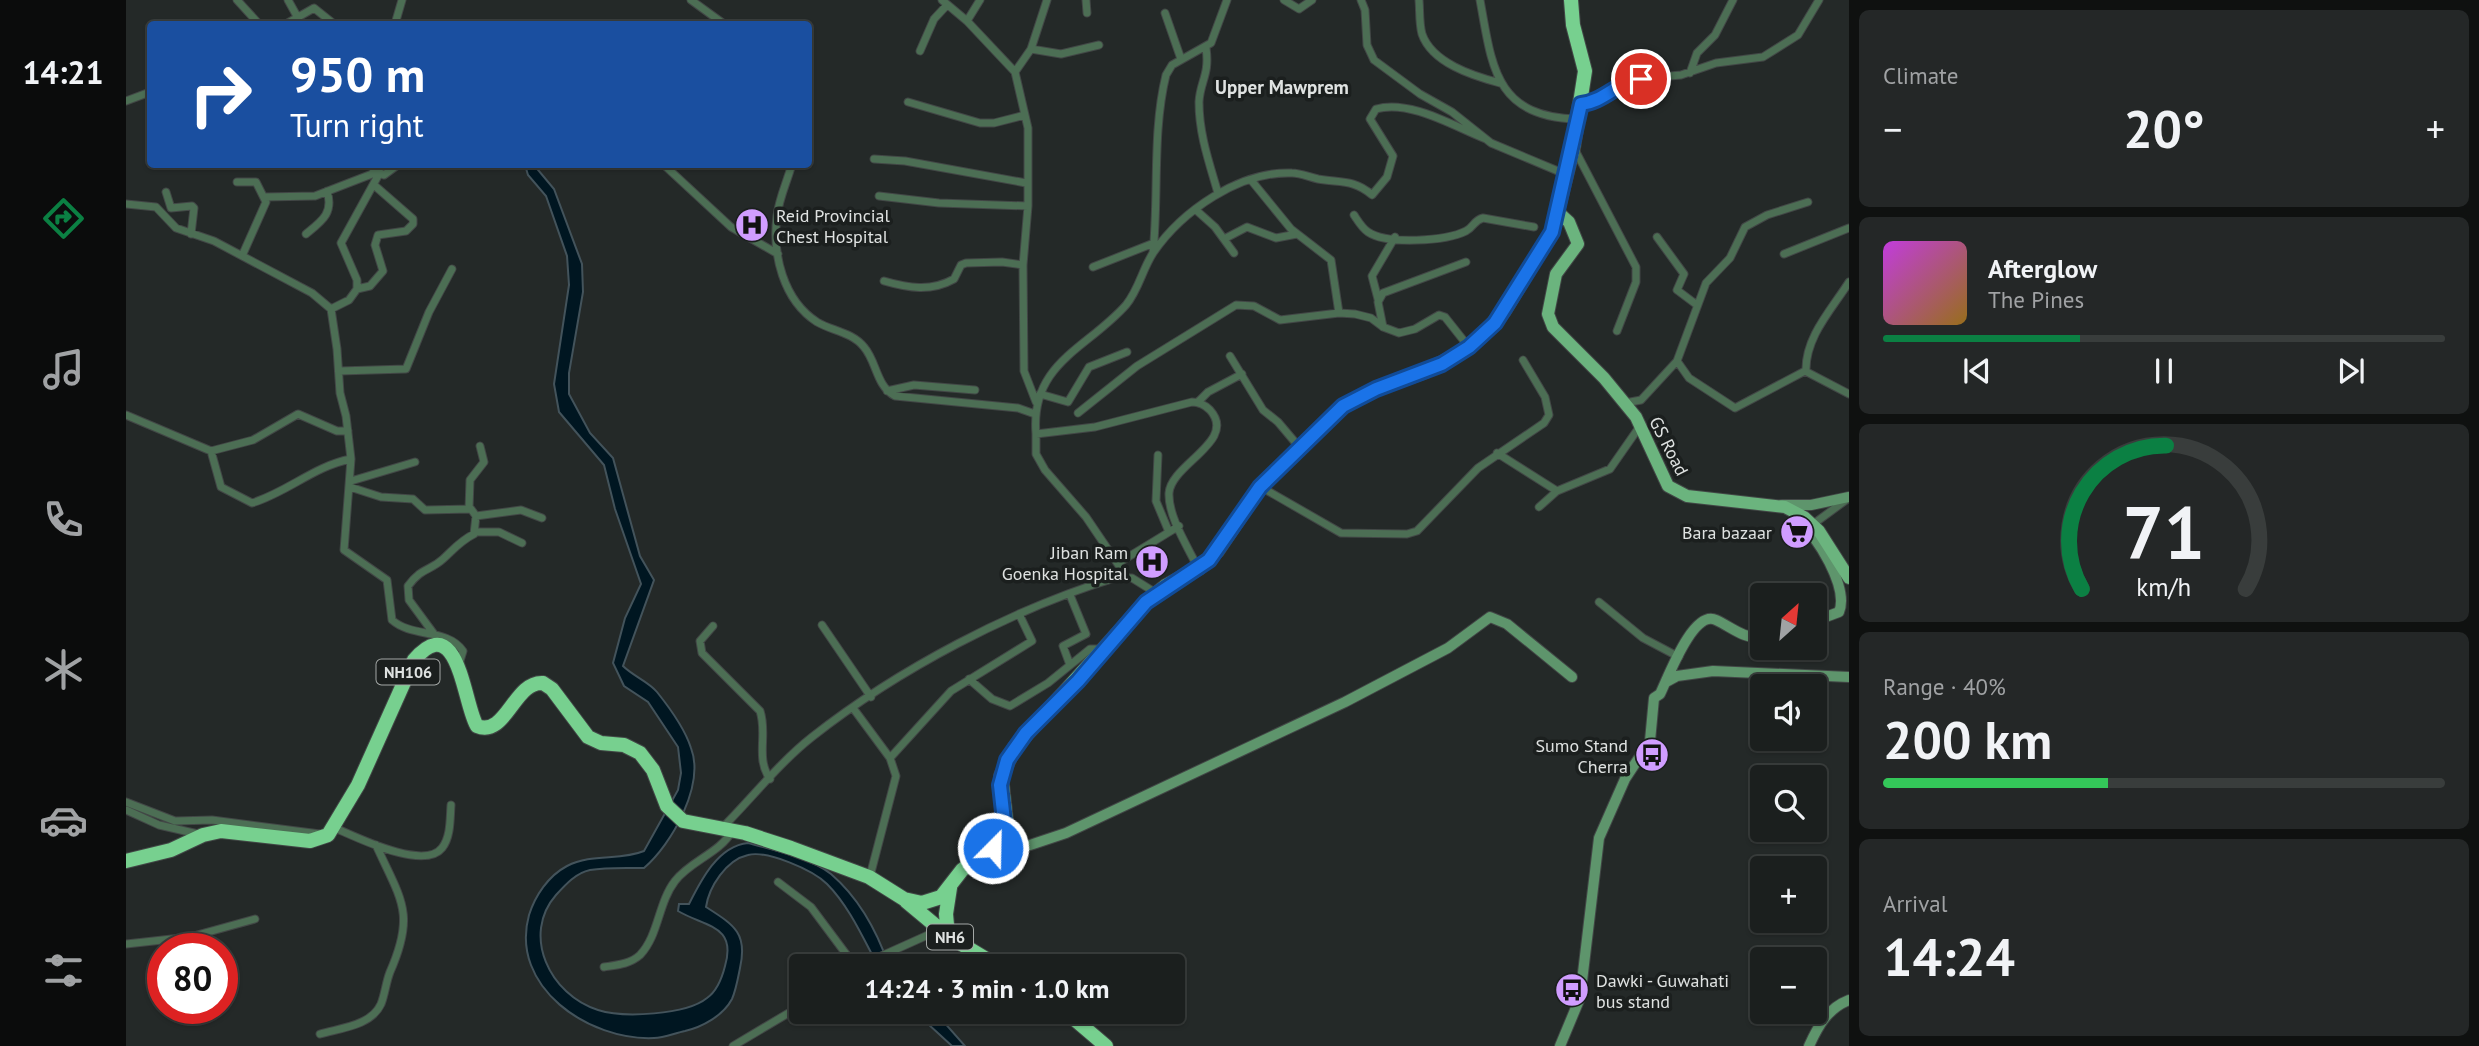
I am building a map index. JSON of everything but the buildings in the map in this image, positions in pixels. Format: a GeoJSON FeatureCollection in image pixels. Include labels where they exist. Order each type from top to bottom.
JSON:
{"type":"FeatureCollection","features":[{"type":"Feature","properties":{"kind":"highway"},"geometry":{"type":"LineString","coordinates":[[904,899],[931,902],[941,897],[968,865],[998,844],[1005,830],[1000,785],[1007,760],[1026,733],[1156,593],[1199,568],[1217,551],[1260,487],[1343,406],[1356,398],[1434,368],[1469,347],[1504,311],[1548,242],[1573,148],[1585,65],[1573,25],[1571,0]]}},
{"type":"Feature","properties":{"kind":"highway","name":"NH106"},"geometry":{"type":"LineString","coordinates":[[332,831],[414,660],[422,652],[437,647],[450,652],[459,664],[477,726],[486,729],[496,724],[529,685],[543,683],[552,689],[588,737],[594,741],[624,745],[640,753],[653,770],[667,806],[683,821],[724,829],[869,877],[904,899],[944,933]]}},
{"type":"Feature","properties":{"kind":"highway"},"geometry":{"type":"LineString","coordinates":[[126,860],[172,850],[203,835],[221,831],[310,841],[332,831]]}},
{"type":"Feature","properties":{"kind":"highway","name":"NH6"},"geometry":{"type":"LineString","coordinates":[[951,883],[944,933],[978,954]]}},
{"type":"Feature","properties":{"kind":"highway"},"geometry":{"type":"LineString","coordinates":[[1080,1024],[1106,1046]]}},
{"type":"Feature","properties":{"kind":"main road","name":"GS Road"},"geometry":{"type":"LineString","coordinates":[[1558,212],[1569,222],[1578,244],[1556,274],[1548,314],[1553,327],[1625,403],[1651,444],[1663,480],[1673,491],[1687,496],[1780,505],[1804,517],[1849,578]]}},
{"type":"Feature","properties":{"kind":"street"},"geometry":{"type":"LineString","coordinates":[[237,0],[256,21]]}},
{"type":"Feature","properties":{"kind":"street"},"geometry":{"type":"LineString","coordinates":[[288,0],[298,18]]}},
{"type":"Feature","properties":{"kind":"street"},"geometry":{"type":"LineString","coordinates":[[396,21],[402,0]]}},
{"type":"Feature","properties":{"kind":"street"},"geometry":{"type":"LineString","coordinates":[[691,0],[720,21]]}},
{"type":"Feature","properties":{"kind":"street"},"geometry":{"type":"LineString","coordinates":[[967,21],[980,0]]}},
{"type":"Feature","properties":{"kind":"street"},"geometry":{"type":"LineString","coordinates":[[1016,72],[1031,49],[1047,0]]}},
{"type":"Feature","properties":{"kind":"street"},"geometry":{"type":"LineString","coordinates":[[1086,0],[1087,13]]}},
{"type":"Feature","properties":{"kind":"street"},"geometry":{"type":"LineString","coordinates":[[1153,254],[1164,82],[1172,65],[1206,48],[1214,39],[1227,0]]}},
{"type":"Feature","properties":{"kind":"street"},"geometry":{"type":"LineString","coordinates":[[1284,0],[1299,9],[1312,0]]}},
{"type":"Feature","properties":{"kind":"street"},"geometry":{"type":"LineString","coordinates":[[1361,0],[1365,10],[1367,46],[1374,60],[1420,94],[1452,112],[1486,139]]}},
{"type":"Feature","properties":{"kind":"street"},"geometry":{"type":"LineString","coordinates":[[1419,0],[1423,36],[1435,52],[1453,66],[1500,83]]}},
{"type":"Feature","properties":{"kind":"street"},"geometry":{"type":"LineString","coordinates":[[1480,0],[1504,91],[1518,102],[1536,110],[1577,120]]}},
{"type":"Feature","properties":{"kind":"street"},"geometry":{"type":"LineString","coordinates":[[1690,73],[1697,53],[1715,35],[1733,0]]}},
{"type":"Feature","properties":{"kind":"street"},"geometry":{"type":"LineString","coordinates":[[1581,104],[1597,101],[1635,79],[1690,73],[1716,64],[1755,59],[1774,51],[1798,35],[1819,0]]}},
{"type":"Feature","properties":{"kind":"street"},"geometry":{"type":"LineString","coordinates":[[920,51],[944,2],[967,21],[1016,72],[1025,115],[1028,206],[1023,265],[1024,371],[1038,398]]}},
{"type":"Feature","properties":{"kind":"street"},"geometry":{"type":"LineString","coordinates":[[292,21],[320,6],[332,21]]}},
{"type":"Feature","properties":{"kind":"street"},"geometry":{"type":"LineString","coordinates":[[1165,13],[1181,60]]}},
{"type":"Feature","properties":{"kind":"street"},"geometry":{"type":"LineString","coordinates":[[1031,49],[1061,54],[1099,45]]}},
{"type":"Feature","properties":{"kind":"street"},"geometry":{"type":"LineString","coordinates":[[1206,48],[1208,74],[1199,101],[1202,141],[1218,193]]}},
{"type":"Feature","properties":{"kind":"street"},"geometry":{"type":"LineString","coordinates":[[126,101],[147,93]]}},
{"type":"Feature","properties":{"kind":"street"},"geometry":{"type":"LineString","coordinates":[[908,102],[980,123],[994,123],[1025,115]]}},
{"type":"Feature","properties":{"kind":"street"},"geometry":{"type":"LineString","coordinates":[[1156,593],[1126,576],[1120,562],[1045,470],[1036,454],[1035,414],[1038,398],[1059,365],[1130,299],[1153,254],[1196,210],[1218,193],[1251,180],[1292,173],[1353,182],[1372,195],[1387,177],[1393,156],[1370,119],[1376,109],[1382,107],[1406,109],[1486,139],[1565,174]]}},
{"type":"Feature","properties":{"kind":"street"},"geometry":{"type":"LineString","coordinates":[[1573,148],[1636,267],[1636,282],[1617,331]]}},
{"type":"Feature","properties":{"kind":"street"},"geometry":{"type":"LineString","coordinates":[[874,159],[905,161],[1026,183]]}},
{"type":"Feature","properties":{"kind":"street"},"geometry":{"type":"LineString","coordinates":[[264,197],[294,199],[327,191],[378,170],[387,174],[394,168]]}},
{"type":"Feature","properties":{"kind":"street"},"geometry":{"type":"LineString","coordinates":[[667,168],[731,227],[778,254]]}},
{"type":"Feature","properties":{"kind":"street"},"geometry":{"type":"LineString","coordinates":[[791,168],[777,218],[778,254],[786,285],[802,308],[816,321],[846,334],[864,347],[887,391],[905,399],[1005,406],[1035,414]]}},
{"type":"Feature","properties":{"kind":"street"},"geometry":{"type":"LineString","coordinates":[[331,309],[349,300],[357,289],[357,280],[341,243],[374,185],[378,170]]}},
{"type":"Feature","properties":{"kind":"street"},"geometry":{"type":"LineString","coordinates":[[1251,180],[1266,202],[1297,234],[1321,249],[1331,260],[1339,313]]}},
{"type":"Feature","properties":{"kind":"street"},"geometry":{"type":"LineString","coordinates":[[237,182],[256,182],[266,207],[242,256]]}},
{"type":"Feature","properties":{"kind":"street"},"geometry":{"type":"LineString","coordinates":[[357,289],[370,286],[382,274],[382,263],[375,245],[378,235],[406,231],[414,224],[413,219],[374,185]]}},
{"type":"Feature","properties":{"kind":"street"},"geometry":{"type":"LineString","coordinates":[[306,234],[328,213],[330,206],[327,191]]}},
{"type":"Feature","properties":{"kind":"street"},"geometry":{"type":"LineString","coordinates":[[166,192],[171,208],[194,208],[191,234]]}},
{"type":"Feature","properties":{"kind":"street"},"geometry":{"type":"LineString","coordinates":[[879,196],[939,204],[1028,206]]}},
{"type":"Feature","properties":{"kind":"street"},"geometry":{"type":"LineString","coordinates":[[1625,403],[1641,400],[1676,361],[1711,275],[1730,258],[1745,227],[1767,215],[1808,202]]}},
{"type":"Feature","properties":{"kind":"street"},"geometry":{"type":"LineString","coordinates":[[126,205],[156,207],[171,225],[214,241],[312,293],[331,309],[340,393],[351,459],[344,550],[387,580],[390,614],[396,623],[460,646],[464,656],[459,664]]}},
{"type":"Feature","properties":{"kind":"street"},"geometry":{"type":"LineString","coordinates":[[1196,210],[1209,220],[1234,253]]}},
{"type":"Feature","properties":{"kind":"street"},"geometry":{"type":"LineString","coordinates":[[1354,215],[1368,232],[1428,240],[1467,231],[1476,220],[1483,218],[1534,227]]}},
{"type":"Feature","properties":{"kind":"street"},"geometry":{"type":"LineString","coordinates":[[1224,239],[1242,227],[1252,228],[1276,239],[1297,234]]}},
{"type":"Feature","properties":{"kind":"street"},"geometry":{"type":"LineString","coordinates":[[1784,254],[1849,228]]}},
{"type":"Feature","properties":{"kind":"street"},"geometry":{"type":"LineString","coordinates":[[1383,327],[1372,276],[1395,237]]}},
{"type":"Feature","properties":{"kind":"street"},"geometry":{"type":"LineString","coordinates":[[1657,237],[1684,274],[1679,292],[1697,305]]}},
{"type":"Feature","properties":{"kind":"street"},"geometry":{"type":"LineString","coordinates":[[1093,267],[1154,243]]}},
{"type":"Feature","properties":{"kind":"street"},"geometry":{"type":"LineString","coordinates":[[884,281],[902,287],[928,288],[954,279],[963,264],[1002,262],[1023,265]]}},
{"type":"Feature","properties":{"kind":"street"},"geometry":{"type":"LineString","coordinates":[[1378,299],[1399,286],[1466,262]]}},
{"type":"Feature","properties":{"kind":"street"},"geometry":{"type":"LineString","coordinates":[[339,371],[407,369],[429,312],[452,269]]}},
{"type":"Feature","properties":{"kind":"street"},"geometry":{"type":"LineString","coordinates":[[1806,371],[1807,355],[1815,333],[1849,282]]}},
{"type":"Feature","properties":{"kind":"street"},"geometry":{"type":"LineString","coordinates":[[1078,413],[1137,366],[1236,306],[1254,306],[1280,320],[1339,313],[1364,316],[1383,327],[1405,332],[1441,315],[1469,347]]}},
{"type":"Feature","properties":{"kind":"street"},"geometry":{"type":"LineString","coordinates":[[1038,398],[1068,402],[1089,368],[1127,352]]}},
{"type":"Feature","properties":{"kind":"street"},"geometry":{"type":"LineString","coordinates":[[1230,356],[1264,410],[1300,448]]}},
{"type":"Feature","properties":{"kind":"street"},"geometry":{"type":"LineString","coordinates":[[1260,487],[1341,533],[1407,534],[1424,527],[1459,487],[1497,453],[1544,424],[1549,415],[1545,397],[1523,360]]}},
{"type":"Feature","properties":{"kind":"street"},"geometry":{"type":"LineString","coordinates":[[1676,361],[1689,378],[1735,408],[1799,372],[1806,371],[1849,394]]}},
{"type":"Feature","properties":{"kind":"street"},"geometry":{"type":"LineString","coordinates":[[1036,433],[1095,427],[1198,402],[1208,392],[1242,374]]}},
{"type":"Feature","properties":{"kind":"street"},"geometry":{"type":"LineString","coordinates":[[887,391],[914,385],[975,390]]}},
{"type":"Feature","properties":{"kind":"street"},"geometry":{"type":"LineString","coordinates":[[1198,402],[1212,412],[1216,430],[1210,443],[1172,481],[1169,497],[1199,568]]}},
{"type":"Feature","properties":{"kind":"street"},"geometry":{"type":"LineString","coordinates":[[126,415],[211,452],[253,440],[299,414],[337,431],[348,431]]}},
{"type":"Feature","properties":{"kind":"street"},"geometry":{"type":"LineString","coordinates":[[1539,507],[1557,491],[1610,469],[1640,426]]}},
{"type":"Feature","properties":{"kind":"street"},"geometry":{"type":"LineString","coordinates":[[469,509],[471,480],[484,462],[480,446]]}},
{"type":"Feature","properties":{"kind":"street"},"geometry":{"type":"LineString","coordinates":[[211,452],[221,487],[252,503],[297,483],[314,470],[351,459]]}},
{"type":"Feature","properties":{"kind":"street"},"geometry":{"type":"LineString","coordinates":[[1497,453],[1557,491]]}},
{"type":"Feature","properties":{"kind":"street"},"geometry":{"type":"LineString","coordinates":[[1158,455],[1160,472],[1156,501],[1169,532]]}},
{"type":"Feature","properties":{"kind":"street"},"geometry":{"type":"LineString","coordinates":[[350,484],[415,462]]}},
{"type":"Feature","properties":{"kind":"street"},"geometry":{"type":"LineString","coordinates":[[350,484],[381,497],[413,499],[423,510],[469,509],[476,516],[475,532]]}},
{"type":"Feature","properties":{"kind":"street"},"geometry":{"type":"LineString","coordinates":[[1780,505],[1811,505],[1849,497]]}},
{"type":"Feature","properties":{"kind":"street"},"geometry":{"type":"LineString","coordinates":[[1812,525],[1849,497]]}},
{"type":"Feature","properties":{"kind":"street"},"geometry":{"type":"LineString","coordinates":[[1780,505],[1805,526],[1838,577],[1843,606],[1835,615],[1827,617]]}},
{"type":"Feature","properties":{"kind":"street"},"geometry":{"type":"LineString","coordinates":[[476,516],[521,510],[542,518]]}},
{"type":"Feature","properties":{"kind":"street"},"geometry":{"type":"LineString","coordinates":[[1120,562],[1179,526]]}},
{"type":"Feature","properties":{"kind":"street"},"geometry":{"type":"LineString","coordinates":[[434,635],[409,600],[408,586],[420,572],[440,562],[457,544],[475,532],[499,532],[522,543]]}},
{"type":"Feature","properties":{"kind":"street"},"geometry":{"type":"LineString","coordinates":[[604,967],[630,962],[646,948],[665,897],[676,879],[696,861],[727,841],[724,829],[812,737],[931,656],[1020,615],[1126,576]]}},
{"type":"Feature","properties":{"kind":"street"},"geometry":{"type":"LineString","coordinates":[[1070,595],[1086,634],[1063,646],[1070,665]]}},
{"type":"Feature","properties":{"kind":"street"},"geometry":{"type":"LineString","coordinates":[[1599,602],[1643,638],[1679,657]]}},
{"type":"Feature","properties":{"kind":"street"},"geometry":{"type":"LineString","coordinates":[[890,758],[951,691],[1032,641],[1020,615]]}},
{"type":"Feature","properties":{"kind":"street"},"geometry":{"type":"LineString","coordinates":[[987,851],[1021,848],[1066,833],[1357,696],[1448,648],[1490,617],[1507,624],[1572,677]]}},
{"type":"Feature","properties":{"kind":"street"},"geometry":{"type":"LineString","coordinates":[[1560,1046],[1580,998],[1599,838],[1615,798],[1650,741],[1654,698],[1660,694],[1692,630],[1710,618],[1741,635],[1750,636]]}},
{"type":"Feature","properties":{"kind":"street"},"geometry":{"type":"LineString","coordinates":[[822,625],[871,696]]}},
{"type":"Feature","properties":{"kind":"street"},"geometry":{"type":"LineString","coordinates":[[713,626],[700,641],[702,653],[760,711],[764,722],[762,763],[770,779]]}},
{"type":"Feature","properties":{"kind":"street"},"geometry":{"type":"LineString","coordinates":[[969,678],[992,699],[1010,706],[1028,697],[1090,649],[1104,650]]}},
{"type":"Feature","properties":{"kind":"street"},"geometry":{"type":"LineString","coordinates":[[1666,682],[1677,676],[1713,671],[1849,677]]}},
{"type":"Feature","properties":{"kind":"street"},"geometry":{"type":"LineString","coordinates":[[853,708],[890,758],[896,782],[883,819],[869,877]]}},
{"type":"Feature","properties":{"kind":"street"},"geometry":{"type":"LineString","coordinates":[[126,802],[175,821],[212,820],[332,831],[408,854],[435,854],[446,841],[451,805]]}},
{"type":"Feature","properties":{"kind":"street"},"geometry":{"type":"LineString","coordinates":[[126,810],[159,825],[203,835]]}},
{"type":"Feature","properties":{"kind":"street"},"geometry":{"type":"LineString","coordinates":[[320,1034],[357,1024],[376,1012],[400,953],[404,907],[376,845]]}},
{"type":"Feature","properties":{"kind":"street"},"geometry":{"type":"LineString","coordinates":[[778,883],[811,907],[848,954]]}},
{"type":"Feature","properties":{"kind":"street"},"geometry":{"type":"LineString","coordinates":[[126,944],[190,937],[255,919]]}},
{"type":"Feature","properties":{"kind":"street"},"geometry":{"type":"LineString","coordinates":[[890,954],[944,933]]}},
{"type":"Feature","properties":{"kind":"street"},"geometry":{"type":"LineString","coordinates":[[1809,1046],[1829,1013],[1849,1000]]}},
{"type":"Feature","properties":{"kind":"street"},"geometry":{"type":"LineString","coordinates":[[733,1046],[789,1013]]}},
{"type":"Feature","properties":{"kind":"water"},"geometry":{"type":"Polygon","coordinates":[[[526,168],[536,168],[554,189],[582,264],[583,292],[569,373],[569,394],[590,433],[613,458],[640,556],[654,580],[623,666],[654,688],[667,704],[691,748],[694,779],[690,796],[675,829],[644,868],[585,871],[556,895],[546,911],[541,928],[541,945],[546,962],[554,978],[566,991],[598,1010],[638,1014],[670,1011],[697,1004],[711,995],[719,984],[728,953],[727,942],[716,929],[678,911],[679,904],[689,904],[705,875],[719,857],[737,845],[748,843],[803,859],[831,874],[866,916],[884,954],[872,954],[849,912],[827,884],[801,867],[778,858],[748,855],[733,862],[720,875],[706,907],[731,925],[740,938],[742,956],[732,999],[718,1016],[705,1024],[662,1037],[629,1037],[604,1030],[560,1005],[543,986],[531,965],[526,941],[529,915],[535,901],[543,887],[560,870],[577,862],[644,851],[678,790],[681,773],[678,747],[648,702],[624,686],[613,663],[625,618],[641,584],[615,509],[604,465],[559,412],[554,384],[569,285],[567,256],[546,196],[528,175],[526,168]]]}},
{"type":"Feature","properties":{"kind":"water"},"geometry":{"type":"Polygon","coordinates":[[[928,1024],[946,1024],[965,1046],[952,1046],[928,1024]]]}},
{"type":"Feature","properties":{"kind":"place","name":"Reid Provincial Chest Hospital"},"geometry":{"type":"Point","coordinates":[752,225]}},
{"type":"Feature","properties":{"kind":"place","name":"Bara bazaar"},"geometry":{"type":"Point","coordinates":[1797,532]}},
{"type":"Feature","properties":{"kind":"place","name":"Jiban Ram Goenka Hospital"},"geometry":{"type":"Point","coordinates":[1152,562]}},
{"type":"Feature","properties":{"kind":"place","name":"Sumo Stand Cherra"},"geometry":{"type":"Point","coordinates":[1652,755]}},
{"type":"Feature","properties":{"kind":"place","name":"Dawki - Guwahati bus stand"},"geometry":{"type":"Point","coordinates":[1572,990]}},
{"type":"Feature","properties":{"kind":"district","name":"Upper Mawprem"},"geometry":{"type":"Point","coordinates":[1282,87]}},
{"type":"Feature","properties":{"kind":"route"},"geometry":{"type":"LineString","coordinates":[[993,848],[1005,830],[1006,811],[1000,785],[1003,768],[1026,733],[1078,681],[1146,602],[1166,586],[1209,560],[1260,487],[1343,406],[1376,389],[1442,364],[1469,347],[1495,323],[1552,232],[1581,104],[1597,101],[1629,81],[1641,79]]}}]}
